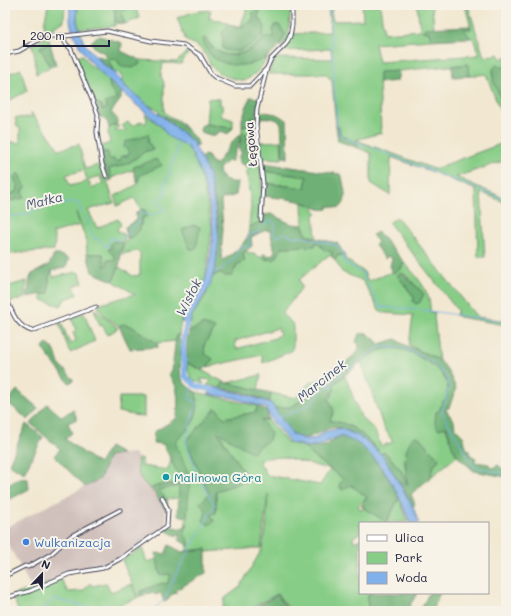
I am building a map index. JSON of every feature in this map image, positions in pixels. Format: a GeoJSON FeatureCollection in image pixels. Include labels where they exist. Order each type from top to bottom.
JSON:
{"type":"FeatureCollection","features":[{"type":"Feature","properties":{"kind":"street","name":"Łęgowa"},"geometry":{"type":"LineString","coordinates":[[261,220],[263,183],[256,125],[257,109],[267,68],[271,59],[288,40],[292,25],[292,5]]}},
{"type":"Feature","properties":{"kind":"street","name":"Łęgowa"},"geometry":{"type":"LineString","coordinates":[[5,54],[15,52],[47,36],[62,36],[107,31],[151,41],[184,45],[200,55],[212,74],[235,86],[250,86],[267,68]]}},
{"type":"Feature","properties":{"kind":"street"},"geometry":{"type":"LineString","coordinates":[[62,36],[64,41],[71,48],[97,110],[97,132],[102,164],[106,176]]}},
{"type":"Feature","properties":{"kind":"street"},"geometry":{"type":"LineString","coordinates":[[5,296],[18,324],[24,329],[32,331],[96,307]]}},
{"type":"Feature","properties":{"kind":"street"},"geometry":{"type":"LineString","coordinates":[[5,598],[30,591],[69,574],[102,568],[120,559],[167,526],[168,510],[162,497]]}},
{"type":"Feature","properties":{"kind":"street"},"geometry":{"type":"LineString","coordinates":[[5,576],[25,566],[28,567],[51,554],[71,536],[120,510]]}},
{"type":"Feature","properties":{"kind":"shaded area"},"geometry":{"type":"Polygon","coordinates":[[[134,453],[138,458],[137,469],[166,508],[166,526],[120,558],[99,567],[69,573],[32,589],[5,538],[5,528],[100,479],[109,455],[134,453]]]}},
{"type":"Feature","properties":{"kind":"green space"},"geometry":{"type":"Polygon","coordinates":[[[48,5],[65,5],[64,21],[46,32],[44,24],[48,5]]]}},
{"type":"Feature","properties":{"kind":"green space"},"geometry":{"type":"Polygon","coordinates":[[[77,5],[114,5],[115,26],[80,29],[77,22],[77,5]]]}},
{"type":"Feature","properties":{"kind":"green space"},"geometry":{"type":"Polygon","coordinates":[[[114,5],[128,5],[127,9],[123,11],[122,16],[125,24],[116,23],[114,5]]]}},
{"type":"Feature","properties":{"kind":"green space"},"geometry":{"type":"Polygon","coordinates":[[[128,5],[134,5],[140,18],[125,24],[122,16],[123,11],[127,9],[128,5]]]}},
{"type":"Feature","properties":{"kind":"green space"},"geometry":{"type":"Polygon","coordinates":[[[246,5],[291,5],[288,39],[280,47],[285,34],[279,25],[276,25],[273,30],[274,37],[266,37],[251,49],[235,55],[219,52],[205,37],[212,57],[259,60],[268,58],[257,72],[245,81],[224,76],[218,72],[210,64],[199,47],[186,41],[177,18],[193,12],[211,10],[209,18],[228,23],[229,25],[222,32],[238,52],[263,36],[262,21],[258,17],[254,16],[251,22],[243,28],[240,28],[246,11],[246,5]]]}},
{"type":"Feature","properties":{"kind":"green space"},"geometry":{"type":"Polygon","coordinates":[[[328,5],[350,5],[333,6],[331,13],[333,21],[363,20],[362,5],[380,5],[384,33],[420,30],[417,5],[432,5],[434,28],[425,28],[425,32],[429,32],[431,40],[375,44],[379,62],[479,55],[473,38],[470,38],[464,29],[471,28],[465,5],[468,5],[484,57],[498,54],[501,59],[506,56],[506,74],[504,67],[493,69],[493,77],[506,110],[506,126],[486,74],[470,76],[468,64],[379,73],[381,133],[356,140],[434,169],[503,143],[506,160],[456,177],[506,199],[506,203],[481,192],[485,257],[478,257],[476,190],[433,172],[391,157],[390,195],[371,183],[371,153],[358,148],[357,143],[340,134],[339,127],[336,126],[332,81],[326,74],[268,74],[276,58],[332,59],[331,49],[280,51],[292,34],[330,32],[328,5]]]}},
{"type":"Feature","properties":{"kind":"green space"},"geometry":{"type":"Polygon","coordinates":[[[258,9],[260,12],[258,17],[265,26],[263,36],[250,46],[240,50],[229,51],[223,49],[222,32],[229,25],[243,28],[244,24],[251,22],[254,16],[252,13],[258,9]]]}},
{"type":"Feature","properties":{"kind":"green space"},"geometry":{"type":"Polygon","coordinates":[[[275,25],[279,25],[285,34],[275,51],[260,61],[250,64],[240,65],[220,62],[206,49],[203,39],[205,37],[211,46],[219,52],[226,55],[234,55],[251,49],[266,37],[274,37],[273,30],[275,25]]]}},
{"type":"Feature","properties":{"kind":"green space"},"geometry":{"type":"Polygon","coordinates":[[[470,26],[471,29],[464,29],[470,38],[431,40],[429,32],[422,31],[425,28],[470,26]]]}},
{"type":"Feature","properties":{"kind":"green space"},"geometry":{"type":"Polygon","coordinates":[[[100,36],[122,43],[121,51],[140,60],[140,64],[133,68],[122,67],[116,59],[111,58],[109,62],[114,72],[96,57],[100,56],[104,59],[106,54],[95,48],[91,42],[100,36]]]}},
{"type":"Feature","properties":{"kind":"green space"},"geometry":{"type":"Polygon","coordinates":[[[48,37],[50,43],[40,47],[50,67],[36,74],[34,51],[31,45],[48,37]]]}},
{"type":"Feature","properties":{"kind":"green space"},"geometry":{"type":"Polygon","coordinates":[[[50,43],[56,65],[50,67],[40,47],[50,43]]]}},
{"type":"Feature","properties":{"kind":"green space"},"geometry":{"type":"Polygon","coordinates":[[[187,51],[189,52],[181,64],[163,63],[161,76],[164,83],[164,111],[169,116],[179,121],[190,133],[173,120],[159,114],[159,111],[145,104],[132,94],[121,81],[123,79],[118,72],[115,74],[109,62],[111,57],[116,59],[122,67],[140,64],[140,60],[177,62],[187,51]]]}},
{"type":"Feature","properties":{"kind":"green space"},"geometry":{"type":"Polygon","coordinates":[[[83,55],[89,64],[95,69],[98,68],[109,79],[109,83],[117,97],[115,100],[107,103],[107,108],[102,110],[102,105],[95,103],[76,61],[76,56],[83,55]]]}},
{"type":"Feature","properties":{"kind":"green space"},"geometry":{"type":"Polygon","coordinates":[[[468,64],[470,76],[453,77],[452,66],[468,64]]]}},
{"type":"Feature","properties":{"kind":"green space"},"geometry":{"type":"Polygon","coordinates":[[[497,64],[504,67],[506,74],[505,111],[493,80],[493,69],[497,64]]]}},
{"type":"Feature","properties":{"kind":"green space"},"geometry":{"type":"Polygon","coordinates":[[[21,69],[27,91],[5,103],[5,75],[21,69]]]}},
{"type":"Feature","properties":{"kind":"green space"},"geometry":{"type":"Polygon","coordinates":[[[397,71],[399,73],[397,81],[379,83],[379,72],[397,71]]]}},
{"type":"Feature","properties":{"kind":"green space"},"geometry":{"type":"Polygon","coordinates":[[[109,79],[121,91],[121,99],[111,112],[118,120],[116,125],[109,128],[107,121],[99,116],[95,103],[102,105],[102,110],[107,108],[105,103],[115,100],[116,97],[110,88],[109,79]]]}},
{"type":"Feature","properties":{"kind":"green space"},"geometry":{"type":"Polygon","coordinates":[[[250,97],[259,98],[255,126],[253,117],[249,120],[247,126],[242,127],[242,119],[250,97]]]}},
{"type":"Feature","properties":{"kind":"green space"},"geometry":{"type":"Polygon","coordinates":[[[208,98],[220,99],[220,105],[223,105],[221,116],[233,120],[233,128],[206,124],[208,98]]]}},
{"type":"Feature","properties":{"kind":"green space"},"geometry":{"type":"Polygon","coordinates":[[[259,111],[276,114],[287,120],[288,158],[283,157],[281,123],[274,119],[261,118],[259,124],[257,124],[259,111]]]}},
{"type":"Feature","properties":{"kind":"green space"},"geometry":{"type":"Polygon","coordinates":[[[31,113],[59,150],[79,144],[85,169],[102,164],[104,175],[87,180],[84,170],[66,175],[70,186],[89,181],[91,188],[104,183],[100,178],[106,177],[114,203],[88,210],[97,228],[118,219],[121,225],[117,229],[119,232],[124,234],[125,240],[123,243],[119,242],[109,248],[116,257],[104,267],[103,254],[87,254],[86,240],[76,212],[80,225],[53,233],[55,240],[54,250],[5,254],[5,202],[24,198],[23,191],[26,187],[18,173],[14,177],[18,189],[15,193],[5,195],[5,141],[20,143],[20,128],[17,127],[15,118],[32,117],[31,113]]]}},
{"type":"Feature","properties":{"kind":"green space"},"geometry":{"type":"Polygon","coordinates":[[[145,114],[162,127],[168,136],[183,143],[190,150],[200,171],[212,228],[205,281],[199,292],[182,313],[179,334],[176,336],[176,341],[157,343],[133,328],[123,325],[119,326],[106,317],[98,308],[101,304],[135,294],[113,281],[119,267],[133,276],[140,275],[140,253],[136,251],[122,254],[122,249],[126,242],[140,229],[145,210],[141,209],[134,198],[117,206],[115,196],[138,184],[139,177],[141,175],[162,165],[134,167],[133,170],[111,178],[109,169],[127,164],[146,151],[153,150],[148,141],[127,156],[121,156],[120,161],[116,162],[108,159],[105,151],[102,152],[101,146],[110,143],[108,133],[109,128],[116,125],[119,126],[115,131],[126,130],[122,126],[128,122],[133,126],[142,121],[145,124],[147,120],[145,114]]]}},
{"type":"Feature","properties":{"kind":"green space"},"geometry":{"type":"Polygon","coordinates":[[[253,116],[261,173],[262,197],[260,222],[248,235],[251,206],[246,166],[251,163],[250,154],[246,151],[247,134],[242,132],[242,127],[247,126],[249,120],[253,116]]]}},
{"type":"Feature","properties":{"kind":"green space"},"geometry":{"type":"Polygon","coordinates":[[[163,117],[168,118],[184,127],[199,145],[196,146],[163,117]]]}},
{"type":"Feature","properties":{"kind":"green space"},"geometry":{"type":"Polygon","coordinates":[[[206,124],[233,128],[228,134],[221,131],[213,136],[201,132],[200,129],[202,125],[206,124]]]}},
{"type":"Feature","properties":{"kind":"green space"},"geometry":{"type":"Polygon","coordinates":[[[336,126],[339,127],[340,134],[357,143],[358,148],[338,141],[336,126]]]}},
{"type":"Feature","properties":{"kind":"green space"},"geometry":{"type":"Polygon","coordinates":[[[242,132],[247,134],[246,151],[250,153],[251,163],[246,166],[239,163],[238,158],[242,152],[239,150],[242,132]]]}},
{"type":"Feature","properties":{"kind":"green space"},"geometry":{"type":"Polygon","coordinates":[[[148,134],[148,141],[153,150],[146,151],[127,164],[109,169],[112,180],[109,181],[103,163],[102,152],[108,152],[109,159],[114,159],[116,162],[120,161],[121,156],[127,156],[130,152],[124,147],[125,142],[148,134]]]}},
{"type":"Feature","properties":{"kind":"green space"},"geometry":{"type":"Polygon","coordinates":[[[240,134],[240,140],[232,161],[227,161],[219,169],[221,176],[225,180],[238,182],[236,195],[222,199],[221,202],[223,229],[222,260],[231,255],[241,246],[248,236],[251,226],[262,221],[263,215],[271,214],[291,224],[303,225],[306,236],[337,243],[345,255],[338,255],[335,260],[332,257],[332,252],[324,250],[318,243],[315,243],[315,246],[283,247],[274,260],[263,258],[263,254],[272,256],[275,251],[270,231],[266,230],[251,237],[252,246],[243,253],[245,261],[237,264],[232,276],[225,276],[219,273],[213,276],[218,246],[217,217],[215,202],[207,172],[201,158],[204,155],[208,156],[213,164],[216,164],[240,134]]]}},
{"type":"Feature","properties":{"kind":"green space"},"geometry":{"type":"Polygon","coordinates":[[[281,141],[282,159],[261,158],[260,142],[281,141]]]}},
{"type":"Feature","properties":{"kind":"green space"},"geometry":{"type":"Polygon","coordinates":[[[156,159],[162,165],[141,175],[139,177],[138,184],[133,170],[134,167],[156,159]]]}},
{"type":"Feature","properties":{"kind":"green space"},"geometry":{"type":"Polygon","coordinates":[[[263,163],[340,174],[342,176],[344,189],[344,202],[339,208],[328,206],[328,209],[322,209],[298,201],[264,196],[264,183],[305,188],[307,177],[263,171],[263,163]]]}},
{"type":"Feature","properties":{"kind":"green space"},"geometry":{"type":"Polygon","coordinates":[[[263,171],[307,177],[305,188],[264,183],[263,171]]]}},
{"type":"Feature","properties":{"kind":"green space"},"geometry":{"type":"Polygon","coordinates":[[[18,173],[26,187],[23,191],[24,198],[5,202],[5,195],[15,193],[18,189],[14,177],[18,173]]]}},
{"type":"Feature","properties":{"kind":"green space"},"geometry":{"type":"Polygon","coordinates":[[[302,203],[311,206],[317,213],[314,215],[316,237],[306,235],[303,225],[302,203]]]}},
{"type":"Feature","properties":{"kind":"green space"},"geometry":{"type":"Polygon","coordinates":[[[141,209],[146,211],[146,217],[142,218],[140,229],[133,237],[127,239],[125,227],[136,220],[136,213],[141,209]]]}},
{"type":"Feature","properties":{"kind":"green space"},"geometry":{"type":"Polygon","coordinates":[[[397,217],[477,317],[506,321],[506,325],[455,315],[457,310],[389,223],[397,217]]]}},
{"type":"Feature","properties":{"kind":"green space"},"geometry":{"type":"Polygon","coordinates":[[[193,225],[200,227],[196,249],[190,249],[182,230],[193,225]]]}},
{"type":"Feature","properties":{"kind":"green space"},"geometry":{"type":"Polygon","coordinates":[[[378,232],[404,262],[401,269],[393,273],[390,266],[392,258],[388,256],[385,259],[375,245],[378,242],[372,235],[378,232]]]}},
{"type":"Feature","properties":{"kind":"green space"},"geometry":{"type":"Polygon","coordinates":[[[114,241],[123,243],[120,252],[120,263],[113,281],[92,272],[87,254],[103,254],[105,267],[107,265],[107,260],[115,260],[116,258],[108,250],[112,248],[110,244],[114,241]]]}},
{"type":"Feature","properties":{"kind":"green space"},"geometry":{"type":"Polygon","coordinates":[[[314,243],[318,243],[324,250],[332,252],[332,257],[329,255],[299,280],[302,287],[282,314],[293,324],[293,346],[291,351],[263,363],[262,355],[207,367],[213,359],[205,354],[204,345],[212,333],[189,332],[192,316],[206,295],[213,276],[236,269],[245,251],[268,260],[277,257],[283,247],[315,246],[314,243]],[[278,328],[235,341],[236,349],[275,338],[280,334],[278,328]]]}},
{"type":"Feature","properties":{"kind":"green space"},"geometry":{"type":"Polygon","coordinates":[[[54,255],[60,255],[69,259],[66,267],[52,271],[49,276],[49,293],[27,297],[32,274],[49,265],[54,255]]]}},
{"type":"Feature","properties":{"kind":"green space"},"geometry":{"type":"Polygon","coordinates":[[[338,255],[345,255],[345,259],[364,272],[368,281],[401,269],[404,262],[423,285],[429,298],[430,312],[435,313],[434,316],[439,361],[409,345],[413,315],[385,313],[379,310],[363,281],[342,272],[335,260],[338,255]],[[405,274],[400,279],[414,297],[424,294],[405,274]]]}},
{"type":"Feature","properties":{"kind":"green space"},"geometry":{"type":"Polygon","coordinates":[[[52,271],[53,277],[77,272],[80,274],[83,283],[74,286],[77,295],[65,299],[61,306],[42,300],[41,294],[49,293],[49,276],[52,271]]]}},
{"type":"Feature","properties":{"kind":"green space"},"geometry":{"type":"Polygon","coordinates":[[[402,273],[424,294],[420,302],[417,304],[413,302],[414,297],[397,275],[402,273]]]}},
{"type":"Feature","properties":{"kind":"green space"},"geometry":{"type":"Polygon","coordinates":[[[27,281],[24,298],[10,302],[5,287],[27,281]]]}},
{"type":"Feature","properties":{"kind":"green space"},"geometry":{"type":"Polygon","coordinates":[[[94,309],[118,328],[108,335],[102,325],[100,326],[94,309]]]}},
{"type":"Feature","properties":{"kind":"green space"},"geometry":{"type":"Polygon","coordinates":[[[84,313],[95,341],[70,353],[59,323],[61,322],[70,344],[76,341],[73,332],[76,331],[72,318],[84,313]]]}},
{"type":"Feature","properties":{"kind":"green space"},"geometry":{"type":"Polygon","coordinates":[[[123,324],[131,326],[157,343],[158,347],[130,349],[119,326],[123,324]]]}},
{"type":"Feature","properties":{"kind":"green space"},"geometry":{"type":"Polygon","coordinates":[[[203,324],[215,328],[204,345],[205,354],[213,359],[203,370],[187,363],[187,340],[189,332],[203,324]]]}},
{"type":"Feature","properties":{"kind":"green space"},"geometry":{"type":"Polygon","coordinates":[[[367,333],[378,342],[376,345],[396,339],[405,345],[429,355],[443,363],[456,388],[449,408],[446,408],[446,410],[454,421],[455,428],[463,436],[467,450],[469,449],[470,455],[476,458],[474,462],[489,464],[492,468],[498,465],[504,470],[506,468],[506,477],[474,471],[457,456],[452,446],[447,427],[438,429],[435,423],[436,412],[439,411],[443,401],[446,399],[448,384],[442,374],[434,366],[406,350],[394,348],[383,349],[364,360],[333,384],[335,390],[331,393],[332,396],[329,399],[334,411],[330,421],[345,424],[351,427],[363,435],[378,450],[375,450],[357,435],[341,428],[334,427],[303,438],[296,436],[289,431],[273,408],[290,407],[319,391],[318,387],[321,381],[328,380],[327,377],[358,352],[359,345],[356,342],[359,334],[367,333]]]}},
{"type":"Feature","properties":{"kind":"green space"},"geometry":{"type":"Polygon","coordinates":[[[179,334],[181,346],[181,377],[189,387],[196,392],[197,401],[196,415],[191,426],[175,442],[190,477],[187,517],[178,515],[179,486],[158,490],[167,499],[168,507],[165,509],[151,489],[160,485],[179,485],[179,476],[163,444],[153,443],[154,432],[177,418],[178,401],[175,384],[168,374],[172,371],[176,336],[179,334]]]}},
{"type":"Feature","properties":{"kind":"green space"},"geometry":{"type":"Polygon","coordinates":[[[47,344],[54,349],[59,364],[73,379],[73,381],[69,383],[45,352],[43,347],[47,344]]]}},
{"type":"Feature","properties":{"kind":"green space"},"geometry":{"type":"Polygon","coordinates":[[[390,347],[409,351],[440,369],[449,384],[446,399],[439,411],[457,456],[431,477],[432,469],[439,459],[418,436],[404,459],[408,486],[401,470],[385,452],[381,454],[365,437],[346,424],[330,421],[329,399],[332,396],[333,384],[345,376],[361,417],[374,429],[381,446],[393,442],[383,426],[361,361],[375,351],[390,347]]]}},
{"type":"Feature","properties":{"kind":"green space"},"geometry":{"type":"Polygon","coordinates":[[[187,363],[224,382],[220,388],[207,385],[212,380],[200,379],[204,384],[192,380],[188,371],[187,363]]]}},
{"type":"Feature","properties":{"kind":"green space"},"geometry":{"type":"Polygon","coordinates":[[[261,375],[258,390],[227,383],[261,375]]]}},
{"type":"Feature","properties":{"kind":"green space"},"geometry":{"type":"Polygon","coordinates":[[[327,377],[328,380],[318,387],[319,391],[290,407],[273,408],[269,402],[271,393],[296,398],[309,383],[327,377]]]}},
{"type":"Feature","properties":{"kind":"green space"},"geometry":{"type":"Polygon","coordinates":[[[224,382],[271,393],[269,402],[242,392],[220,388],[224,382]]]}},
{"type":"Feature","properties":{"kind":"green space"},"geometry":{"type":"Polygon","coordinates":[[[17,390],[38,408],[28,420],[7,402],[17,390]]]}},
{"type":"Feature","properties":{"kind":"green space"},"geometry":{"type":"Polygon","coordinates":[[[196,392],[257,406],[256,412],[224,418],[217,409],[186,441],[209,494],[204,501],[211,514],[216,513],[216,491],[247,474],[245,475],[218,432],[253,452],[268,440],[261,420],[268,420],[287,442],[305,447],[310,454],[367,497],[358,506],[361,510],[364,508],[387,522],[359,522],[359,534],[353,537],[354,542],[359,540],[359,594],[369,594],[367,600],[369,611],[291,611],[277,594],[246,611],[222,611],[225,598],[240,587],[262,549],[266,527],[268,494],[261,548],[206,552],[205,549],[186,551],[188,542],[184,534],[187,516],[175,442],[191,426],[196,415],[196,392]],[[284,457],[266,458],[259,461],[267,475],[320,485],[330,470],[326,467],[324,468],[284,457]]]}},
{"type":"Feature","properties":{"kind":"green space"},"geometry":{"type":"Polygon","coordinates":[[[119,397],[144,397],[144,417],[118,412],[119,397]]]}},
{"type":"Feature","properties":{"kind":"green space"},"geometry":{"type":"Polygon","coordinates":[[[47,404],[62,417],[73,409],[77,419],[68,423],[72,433],[65,439],[99,464],[109,447],[122,454],[109,456],[100,479],[85,487],[54,456],[60,449],[31,424],[47,404]]]}},
{"type":"Feature","properties":{"kind":"green space"},"geometry":{"type":"Polygon","coordinates":[[[257,406],[267,411],[268,420],[261,420],[271,433],[269,440],[259,446],[253,453],[218,432],[245,474],[247,473],[249,480],[216,491],[216,513],[211,514],[214,521],[209,525],[203,521],[206,511],[200,503],[209,494],[186,441],[216,408],[224,418],[256,412],[257,406]]]}},
{"type":"Feature","properties":{"kind":"green space"},"geometry":{"type":"Polygon","coordinates":[[[26,424],[43,437],[24,473],[9,464],[26,424]]]}},
{"type":"Feature","properties":{"kind":"green space"},"geometry":{"type":"Polygon","coordinates":[[[418,436],[439,459],[432,468],[431,477],[411,494],[415,504],[413,507],[404,489],[381,454],[385,452],[401,470],[407,485],[407,449],[413,437],[418,436]]]}},
{"type":"Feature","properties":{"kind":"green space"},"geometry":{"type":"Polygon","coordinates":[[[339,437],[347,437],[352,439],[365,449],[385,474],[396,491],[399,498],[386,522],[361,506],[367,497],[351,485],[342,490],[339,485],[343,479],[310,454],[305,447],[324,446],[339,437]]]}},
{"type":"Feature","properties":{"kind":"green space"},"geometry":{"type":"Polygon","coordinates":[[[138,458],[142,459],[142,466],[168,470],[171,459],[179,476],[180,498],[167,499],[158,490],[178,486],[174,483],[153,487],[151,489],[139,476],[138,458]]]}},
{"type":"Feature","properties":{"kind":"green space"},"geometry":{"type":"Polygon","coordinates":[[[20,478],[28,479],[29,489],[5,502],[5,487],[20,478]]]}},
{"type":"Feature","properties":{"kind":"green space"},"geometry":{"type":"Polygon","coordinates":[[[399,498],[408,522],[387,522],[399,498]]]}},
{"type":"Feature","properties":{"kind":"green space"},"geometry":{"type":"Polygon","coordinates":[[[188,523],[184,534],[189,541],[189,546],[179,540],[180,533],[176,536],[165,530],[168,526],[183,529],[188,523]]]}},
{"type":"Feature","properties":{"kind":"green space"},"geometry":{"type":"Polygon","coordinates":[[[169,545],[182,552],[206,549],[206,573],[176,590],[176,593],[172,594],[168,600],[164,602],[161,593],[155,595],[153,592],[141,596],[140,592],[162,583],[167,584],[171,574],[160,575],[156,553],[165,554],[169,545]]]}},
{"type":"Feature","properties":{"kind":"green space"},"geometry":{"type":"Polygon","coordinates":[[[142,548],[147,562],[157,559],[160,575],[172,573],[167,584],[162,583],[140,591],[141,596],[138,597],[122,560],[142,548]]]}},
{"type":"Feature","properties":{"kind":"green space"},"geometry":{"type":"Polygon","coordinates":[[[61,579],[68,592],[83,591],[90,583],[92,586],[106,583],[111,592],[131,584],[137,598],[117,606],[115,611],[18,611],[13,595],[61,579]]]}},
{"type":"Feature","properties":{"kind":"green space"},"geometry":{"type":"Polygon","coordinates":[[[369,594],[416,594],[409,607],[415,611],[369,611],[367,600],[369,594]]]}},
{"type":"Feature","properties":{"kind":"green space"},"geometry":{"type":"Polygon","coordinates":[[[428,594],[440,594],[432,611],[420,611],[428,594]]]}},
{"type":"Feature","properties":{"kind":"green space"},"geometry":{"type":"Polygon","coordinates":[[[277,595],[289,611],[250,611],[277,595]]]}},
{"type":"Feature","properties":{"kind":"water"},"geometry":{"type":"Polygon","coordinates":[[[70,5],[77,5],[77,22],[84,43],[104,65],[114,72],[126,87],[193,142],[210,177],[219,236],[216,264],[210,286],[192,316],[189,324],[181,322],[204,283],[210,260],[213,237],[211,213],[205,188],[197,165],[193,155],[184,144],[168,136],[161,126],[116,88],[87,57],[77,41],[71,23],[70,5]]]}},
{"type":"Feature","properties":{"kind":"water"},"geometry":{"type":"Polygon","coordinates":[[[214,388],[240,393],[271,403],[292,434],[303,439],[314,439],[324,432],[340,428],[359,436],[384,457],[414,509],[419,522],[410,522],[396,491],[384,471],[369,453],[358,444],[340,436],[316,447],[315,445],[309,447],[290,443],[271,420],[266,408],[234,398],[208,394],[214,388]]]}},
{"type":"Feature","properties":{"kind":"waterway"},"geometry":{"type":"LineString","coordinates":[[329,5],[339,135],[506,200]]}},
{"type":"Feature","properties":{"kind":"waterway","name":"Małka"},"geometry":{"type":"LineString","coordinates":[[127,237],[131,227],[138,223],[140,211],[151,216],[163,211],[163,207],[157,201],[165,194],[164,187],[177,150],[177,142]]}},
{"type":"Feature","properties":{"kind":"waterway","name":"Małka"},"geometry":{"type":"LineString","coordinates":[[5,217],[28,214],[36,209],[75,202],[79,204],[81,212],[89,223],[88,227],[95,239],[100,240],[103,245],[107,247],[109,239],[115,238],[116,241],[125,237]]}},
{"type":"Feature","properties":{"kind":"waterway"},"geometry":{"type":"LineString","coordinates":[[264,226],[270,220],[275,223],[273,235],[277,237],[284,233],[294,237],[298,236],[336,245],[344,254],[343,261],[363,274],[366,281]]}},
{"type":"Feature","properties":{"kind":"waterway"},"geometry":{"type":"LineString","coordinates":[[214,273],[222,269],[237,256],[237,250],[245,246],[248,247],[251,244],[248,239],[250,233],[256,234],[260,228]]}},
{"type":"Feature","properties":{"kind":"waterway"},"geometry":{"type":"LineString","coordinates":[[368,285],[381,307],[423,310],[506,322]]}},
{"type":"Feature","properties":{"kind":"waterway","name":"Wisłok"},"geometry":{"type":"LineString","coordinates":[[188,317],[183,341],[185,376],[196,386],[217,391]]}},
{"type":"Feature","properties":{"kind":"waterway","name":"Marcinek"},"geometry":{"type":"LineString","coordinates":[[278,417],[294,412],[310,404],[325,388],[328,386],[331,387],[334,379],[380,347],[402,348],[433,363],[445,375],[449,386],[443,409],[441,411],[474,467],[506,474]]}},
{"type":"Feature","properties":{"kind":"waterway"},"geometry":{"type":"LineString","coordinates":[[152,611],[165,599],[179,568],[215,505],[198,477],[186,441],[195,407],[195,401],[189,399],[193,384]]}},
{"type":"Feature","properties":{"kind":"waterway"},"geometry":{"type":"LineString","coordinates":[[40,611],[54,599],[104,611]]}},
{"type":"Feature","properties":{"kind":"place","name":"Malinowa Góra"},"geometry":{"type":"Point","coordinates":[166,477]}},
{"type":"Feature","properties":{"kind":"place","name":"Wulkanizacja"},"geometry":{"type":"Point","coordinates":[26,542]}}]}
